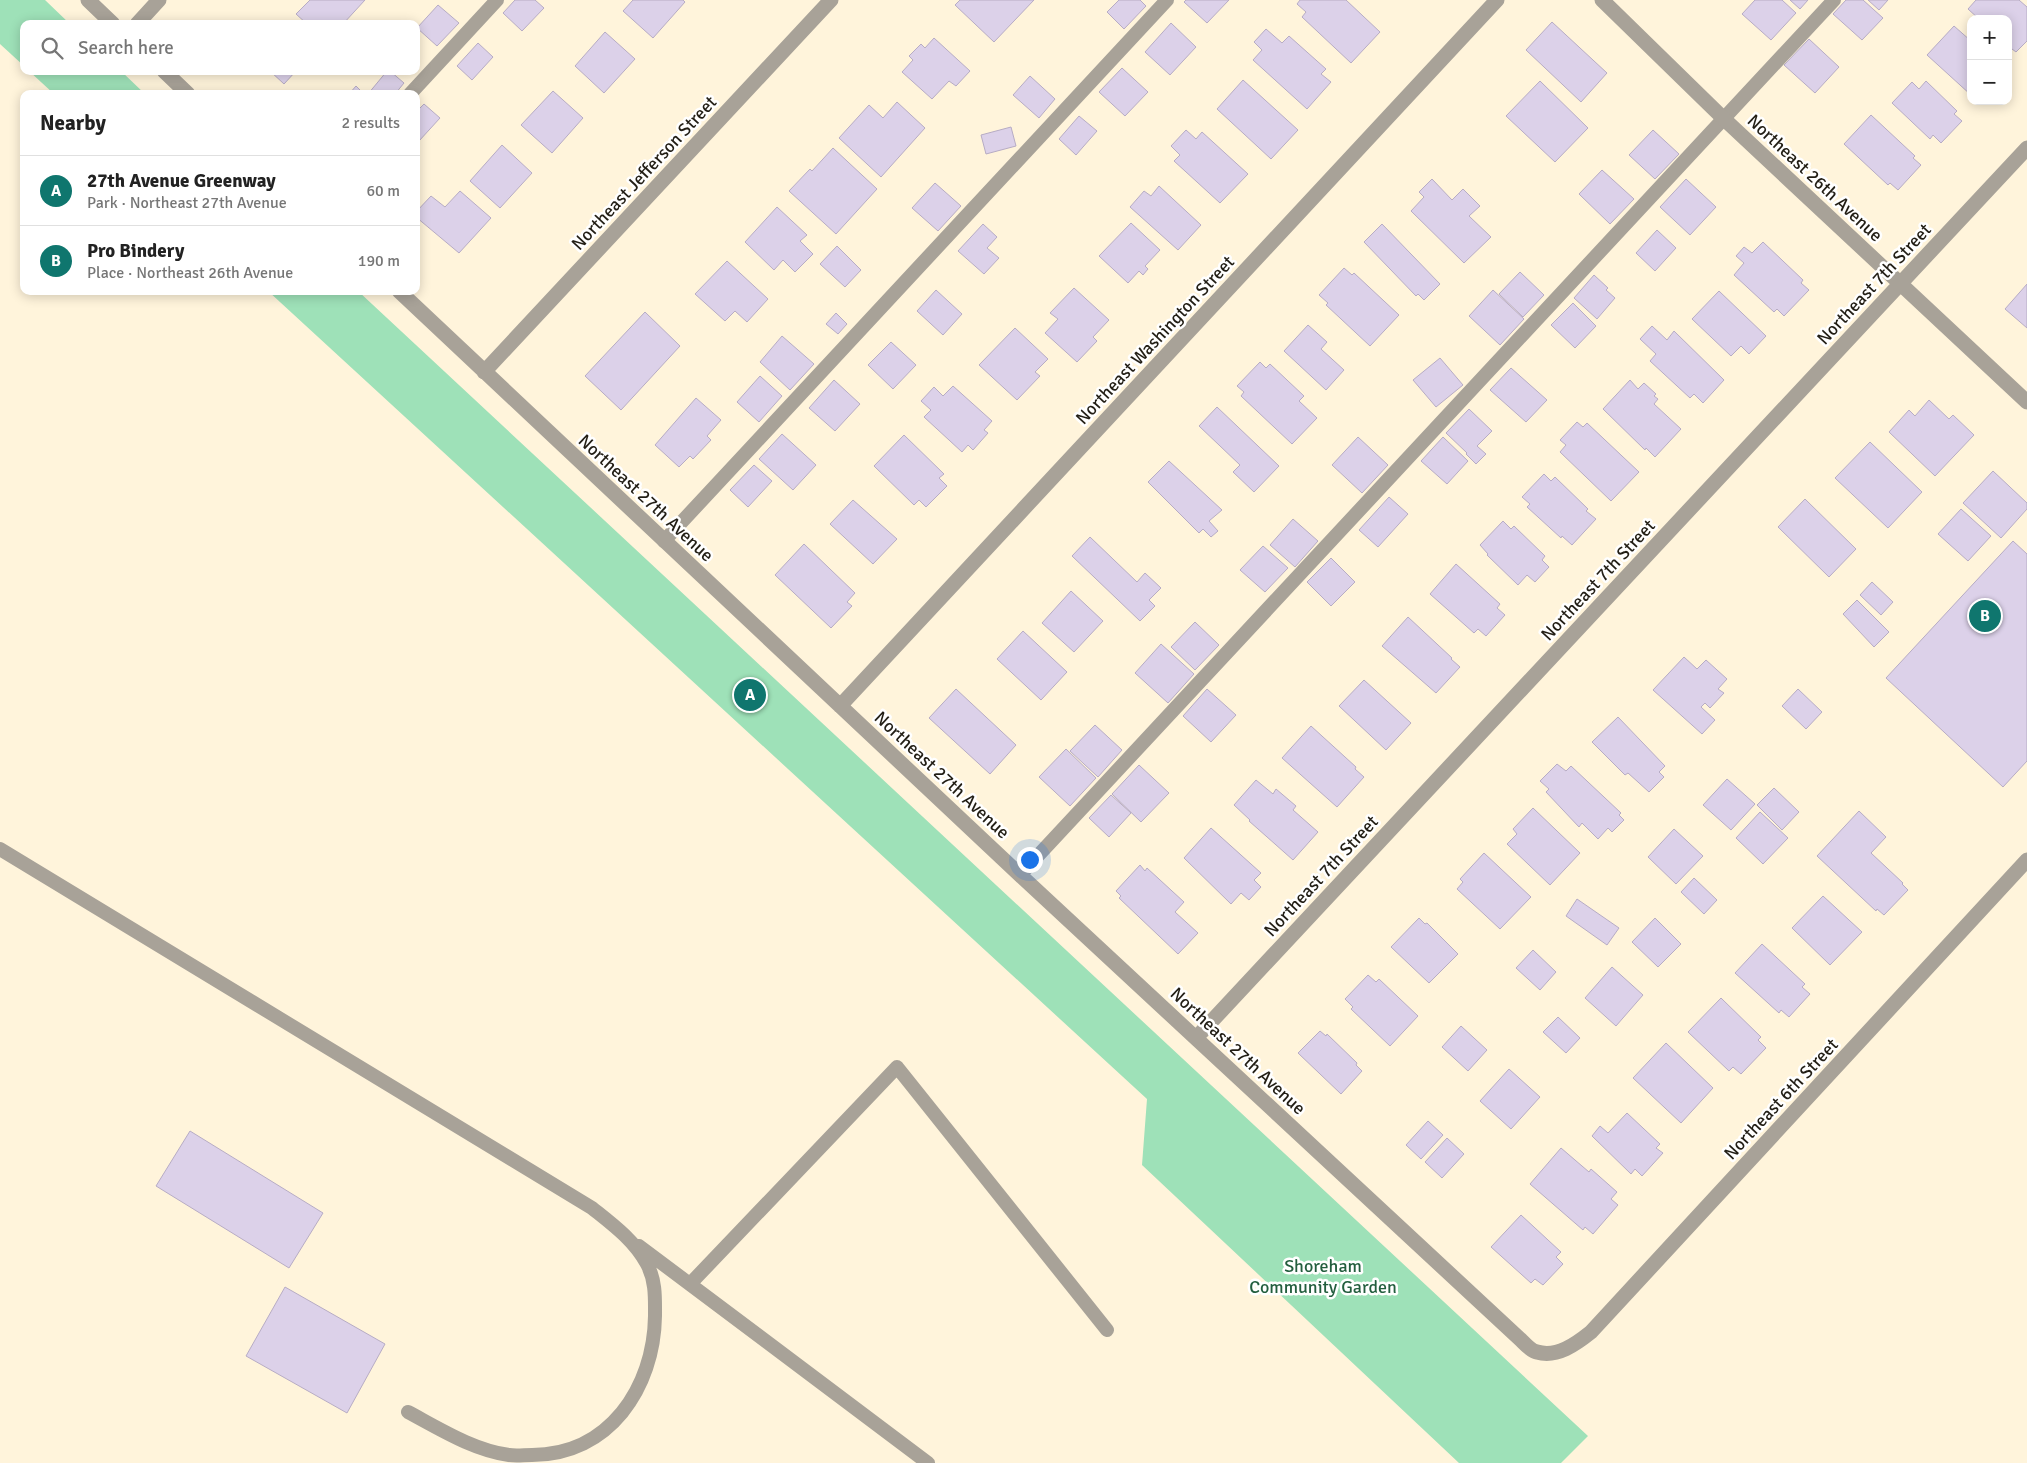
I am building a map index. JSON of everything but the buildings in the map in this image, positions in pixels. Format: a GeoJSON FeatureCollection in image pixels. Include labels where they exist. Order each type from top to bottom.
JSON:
{"type":"FeatureCollection","features":[{"type":"Feature","properties":{"kind":"street"},"geometry":{"type":"LineString","coordinates":[[88,0],[110,20]]}},
{"type":"Feature","properties":{"kind":"street"},"geometry":{"type":"LineString","coordinates":[[141,20],[159,0]]}},
{"type":"Feature","properties":{"kind":"street","name":"Northeast Jefferson Street"},"geometry":{"type":"LineString","coordinates":[[484,372],[831,0]]}},
{"type":"Feature","properties":{"kind":"street","name":"Northeast Washington Street"},"geometry":{"type":"LineString","coordinates":[[840,706],[1497,0]]}},
{"type":"Feature","properties":{"kind":"street","name":"Northeast 26th Avenue"},"geometry":{"type":"LineString","coordinates":[[1602,0],[1723,118],[2027,402]]}},
{"type":"Feature","properties":{"kind":"street"},"geometry":{"type":"LineString","coordinates":[[168,75],[184,90]]}},
{"type":"Feature","properties":{"kind":"street","name":"Northeast 7th Street"},"geometry":{"type":"LineString","coordinates":[[1196,1038],[2027,148]]}},
{"type":"Feature","properties":{"kind":"street","name":"Northeast 27th Avenue"},"geometry":{"type":"LineString","coordinates":[[402,295],[1020,875],[1520,1339],[1536,1352],[1555,1353]]}},
{"type":"Feature","properties":{"kind":"street","name":"Northeast 6th Street"},"geometry":{"type":"LineString","coordinates":[[1555,1353],[1574,1346],[1591,1332],[2027,860]]}},
{"type":"Feature","properties":{"kind":"lane"},"geometry":{"type":"LineString","coordinates":[[414,90],[496,0]]}},
{"type":"Feature","properties":{"kind":"lane"},"geometry":{"type":"LineString","coordinates":[[664,541],[1167,0]]}},
{"type":"Feature","properties":{"kind":"lane"},"geometry":{"type":"LineString","coordinates":[[1020,875],[1834,0]]}},
{"type":"Feature","properties":{"kind":"lane"},"geometry":{"type":"LineString","coordinates":[[0,849],[592,1208],[626,1236],[928,1463]]}},
{"type":"Feature","properties":{"kind":"lane"},"geometry":{"type":"LineString","coordinates":[[690,1284],[897,1066],[1107,1330]]}},
{"type":"Feature","properties":{"kind":"lane"},"geometry":{"type":"LineString","coordinates":[[408,1412],[464,1442],[509,1455],[548,1455],[577,1447],[605,1431],[629,1406],[644,1376],[655,1338],[655,1288],[647,1264],[626,1236]]}},
{"type":"Feature","properties":{"kind":"green space"},"geometry":{"type":"Polygon","coordinates":[[[0,0],[45,0],[66,20],[20,20],[20,62],[0,44],[0,0]]]}},
{"type":"Feature","properties":{"kind":"green space"},"geometry":{"type":"Polygon","coordinates":[[[33,75],[125,75],[141,90],[50,90],[33,75]]]}},
{"type":"Feature","properties":{"kind":"green space","name":"Shoreham Community Garden"},"geometry":{"type":"Polygon","coordinates":[[[272,295],[362,295],[1588,1436],[1561,1463],[1459,1463],[1142,1165],[1147,1099],[272,295]]]}},
{"type":"Feature","properties":{"kind":"place","name":"Pro Bindery"},"geometry":{"type":"Point","coordinates":[1985,616]}},
{"type":"Feature","properties":{"kind":"place","name":"27th Avenue Greenway"},"geometry":{"type":"Point","coordinates":[750,695]}}]}
